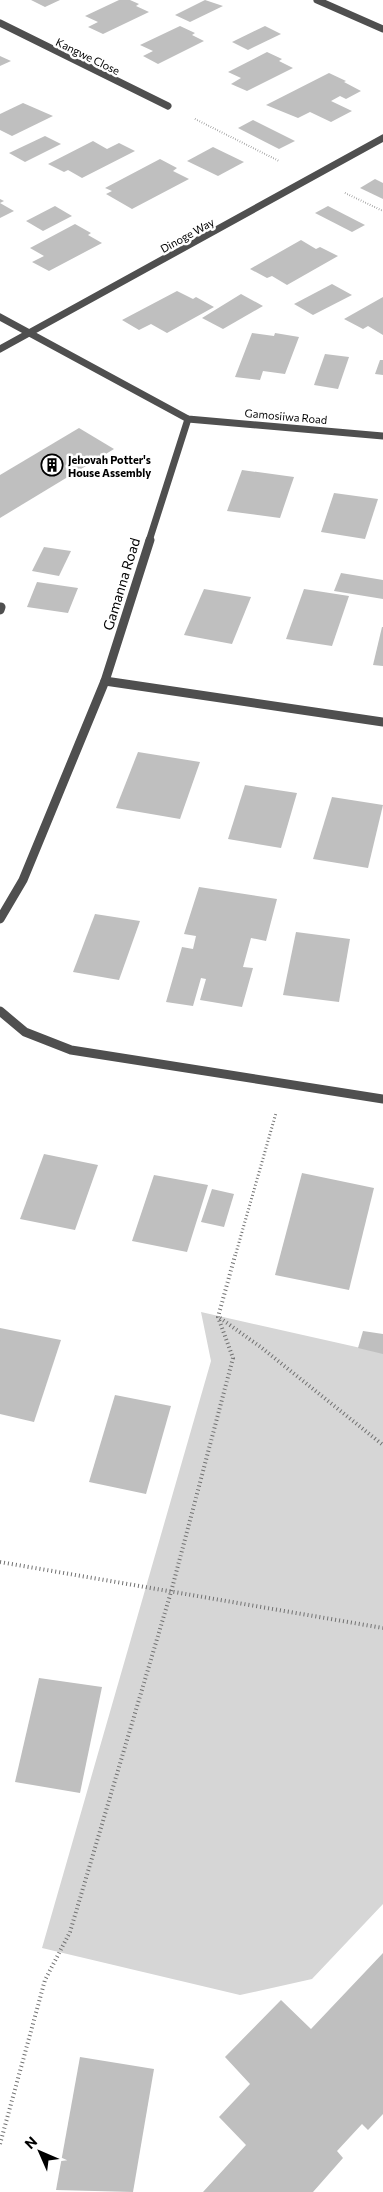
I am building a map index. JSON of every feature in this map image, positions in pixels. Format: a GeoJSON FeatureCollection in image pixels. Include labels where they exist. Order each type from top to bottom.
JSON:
{"type":"FeatureCollection","features":[{"type":"Feature","properties":{"kind":"street"},"geometry":{"type":"LineString","coordinates":[[317,0],[383,30]]}},
{"type":"Feature","properties":{"kind":"street","name":"Kangwe Close"},"geometry":{"type":"LineString","coordinates":[[0,23],[168,106]]}},
{"type":"Feature","properties":{"kind":"street","name":"Dinoge Way"},"geometry":{"type":"LineString","coordinates":[[0,349],[383,138]]}},
{"type":"Feature","properties":{"kind":"street"},"geometry":{"type":"LineString","coordinates":[[0,317],[188,418]]}},
{"type":"Feature","properties":{"kind":"street","name":"Gamosiiwa Road"},"geometry":{"type":"LineString","coordinates":[[188,418],[383,436]]}},
{"type":"Feature","properties":{"kind":"street","name":"Gamanna Road"},"geometry":{"type":"LineString","coordinates":[[0,919],[24,880],[105,681],[188,418]]}},
{"type":"Feature","properties":{"kind":"street"},"geometry":{"type":"LineString","coordinates":[[105,681],[383,722]]}},
{"type":"Feature","properties":{"kind":"street"},"geometry":{"type":"LineString","coordinates":[[0,1011],[25,1032],[71,1050],[383,1099]]}},
{"type":"Feature","properties":{"kind":"path"},"geometry":{"type":"LineString","coordinates":[[168,106],[383,211]]}},
{"type":"Feature","properties":{"kind":"path"},"geometry":{"type":"LineString","coordinates":[[0,2144],[45,1980],[70,1932],[171,1592],[233,1358],[218,1317],[284,1083]]}},
{"type":"Feature","properties":{"kind":"path"},"geometry":{"type":"LineString","coordinates":[[218,1317],[262,1348],[383,1445]]}},
{"type":"Feature","properties":{"kind":"path"},"geometry":{"type":"LineString","coordinates":[[0,1562],[383,1628]]}},
{"type":"Feature","properties":{"kind":"shaded area"},"geometry":{"type":"Polygon","coordinates":[[[201,1312],[383,1353],[383,1904],[312,1979],[240,1995],[42,1948],[211,1361],[201,1312]]]}},
{"type":"Feature","properties":{"kind":"building"},"geometry":{"type":"Polygon","coordinates":[[[31,0],[60,0],[45,7],[31,0]]]}},
{"type":"Feature","properties":{"kind":"building"},"geometry":{"type":"Polygon","coordinates":[[[119,0],[130,0],[139,4],[136,6],[149,12],[103,34],[88,27],[98,22],[85,16],[119,0]]]}},
{"type":"Feature","properties":{"kind":"building"},"geometry":{"type":"Polygon","coordinates":[[[205,0],[223,6],[190,22],[175,15],[205,0]]]}},
{"type":"Feature","properties":{"kind":"building"},"geometry":{"type":"Polygon","coordinates":[[[180,26],[195,33],[192,35],[204,41],[158,64],[143,56],[153,51],[140,45],[180,26]]]}},
{"type":"Feature","properties":{"kind":"building"},"geometry":{"type":"Polygon","coordinates":[[[265,26],[281,34],[248,50],[232,42],[265,26]]]}},
{"type":"Feature","properties":{"kind":"building"},"geometry":{"type":"Polygon","coordinates":[[[267,52],[282,59],[279,61],[293,68],[247,91],[231,84],[241,78],[228,72],[267,52]]]}},
{"type":"Feature","properties":{"kind":"building"},"geometry":{"type":"Polygon","coordinates":[[[0,56],[11,61],[0,66],[0,56]]]}},
{"type":"Feature","properties":{"kind":"building"},"geometry":{"type":"Polygon","coordinates":[[[329,73],[361,91],[346,99],[340,96],[331,101],[352,111],[331,122],[310,112],[298,118],[266,105],[329,73]]]}},
{"type":"Feature","properties":{"kind":"building"},"geometry":{"type":"Polygon","coordinates":[[[23,103],[53,116],[12,136],[0,130],[0,114],[23,103]]]}},
{"type":"Feature","properties":{"kind":"building"},"geometry":{"type":"Polygon","coordinates":[[[253,120],[295,141],[279,149],[238,128],[253,120]]]}},
{"type":"Feature","properties":{"kind":"building"},"geometry":{"type":"Polygon","coordinates":[[[45,136],[61,144],[25,162],[9,153],[45,136]]]}},
{"type":"Feature","properties":{"kind":"building"},"geometry":{"type":"Polygon","coordinates":[[[93,141],[107,149],[119,143],[135,151],[82,178],[68,170],[64,172],[48,164],[93,141]]]}},
{"type":"Feature","properties":{"kind":"building"},"geometry":{"type":"Polygon","coordinates":[[[213,147],[244,162],[218,176],[187,161],[213,147]]]}},
{"type":"Feature","properties":{"kind":"building"},"geometry":{"type":"Polygon","coordinates":[[[160,159],[177,168],[173,171],[189,179],[132,209],[106,194],[112,191],[105,188],[160,159]]]}},
{"type":"Feature","properties":{"kind":"building"},"geometry":{"type":"Polygon","coordinates":[[[375,179],[383,183],[383,199],[360,188],[375,179]]]}},
{"type":"Feature","properties":{"kind":"building"},"geometry":{"type":"Polygon","coordinates":[[[0,203],[14,211],[0,218],[0,203]]]}},
{"type":"Feature","properties":{"kind":"building"},"geometry":{"type":"Polygon","coordinates":[[[55,206],[72,216],[43,231],[26,221],[55,206]]]}},
{"type":"Feature","properties":{"kind":"building"},"geometry":{"type":"Polygon","coordinates":[[[328,206],[365,225],[352,232],[315,213],[328,206]]]}},
{"type":"Feature","properties":{"kind":"building"},"geometry":{"type":"Polygon","coordinates":[[[75,224],[91,233],[88,235],[102,243],[49,271],[32,262],[44,256],[30,248],[75,224]]]}},
{"type":"Feature","properties":{"kind":"building"},"geometry":{"type":"Polygon","coordinates":[[[301,240],[316,249],[320,247],[338,256],[287,285],[272,276],[267,278],[250,269],[301,240]]]}},
{"type":"Feature","properties":{"kind":"building"},"geometry":{"type":"Polygon","coordinates":[[[332,284],[352,295],[313,315],[294,304],[332,284]]]}},
{"type":"Feature","properties":{"kind":"building"},"geometry":{"type":"Polygon","coordinates":[[[177,291],[193,299],[196,297],[214,307],[167,333],[151,324],[139,330],[122,320],[177,291]]]}},
{"type":"Feature","properties":{"kind":"building"},"geometry":{"type":"Polygon","coordinates":[[[241,294],[263,306],[223,329],[202,318],[241,294]]]}},
{"type":"Feature","properties":{"kind":"building"},"geometry":{"type":"Polygon","coordinates":[[[383,297],[383,335],[368,326],[363,329],[344,319],[383,297]]]}},
{"type":"Feature","properties":{"kind":"building"},"geometry":{"type":"Polygon","coordinates":[[[252,333],[274,336],[275,333],[299,337],[285,374],[263,371],[260,380],[235,377],[252,333]]]}},
{"type":"Feature","properties":{"kind":"building"},"geometry":{"type":"Polygon","coordinates":[[[325,354],[349,357],[338,389],[314,385],[325,354]]]}},
{"type":"Feature","properties":{"kind":"building"},"geometry":{"type":"Polygon","coordinates":[[[380,360],[383,360],[383,375],[375,374],[380,360]]]}},
{"type":"Feature","properties":{"kind":"building","name":"Jehovah Potter's House Assembly"},"geometry":{"type":"Polygon","coordinates":[[[79,428],[114,449],[0,518],[0,475],[79,428]]]}},
{"type":"Feature","properties":{"kind":"building"},"geometry":{"type":"Polygon","coordinates":[[[242,470],[294,477],[280,518],[227,511],[242,470]]]}},
{"type":"Feature","properties":{"kind":"building"},"geometry":{"type":"Polygon","coordinates":[[[334,493],[378,499],[365,539],[321,532],[334,493]]]}},
{"type":"Feature","properties":{"kind":"building"},"geometry":{"type":"Polygon","coordinates":[[[44,547],[71,551],[59,576],[32,571],[44,547]]]}},
{"type":"Feature","properties":{"kind":"building"},"geometry":{"type":"Polygon","coordinates":[[[341,573],[383,580],[383,599],[334,591],[341,573]]]}},
{"type":"Feature","properties":{"kind":"building"},"geometry":{"type":"Polygon","coordinates":[[[37,582],[78,588],[68,613],[27,607],[37,582]]]}},
{"type":"Feature","properties":{"kind":"building"},"geometry":{"type":"Polygon","coordinates":[[[204,589],[251,597],[232,644],[184,635],[204,589]]]}},
{"type":"Feature","properties":{"kind":"building"},"geometry":{"type":"Polygon","coordinates":[[[304,589],[349,596],[332,646],[286,639],[304,589]]]}},
{"type":"Feature","properties":{"kind":"building"},"geometry":{"type":"Polygon","coordinates":[[[382,627],[383,666],[373,665],[382,627]]]}},
{"type":"Feature","properties":{"kind":"building"},"geometry":{"type":"Polygon","coordinates":[[[138,752],[200,762],[180,819],[116,808],[138,752]]]}},
{"type":"Feature","properties":{"kind":"building"},"geometry":{"type":"Polygon","coordinates":[[[245,785],[297,793],[281,848],[228,839],[245,785]]]}},
{"type":"Feature","properties":{"kind":"building"},"geometry":{"type":"Polygon","coordinates":[[[332,797],[383,805],[368,868],[313,859],[332,797]]]}},
{"type":"Feature","properties":{"kind":"building"},"geometry":{"type":"Polygon","coordinates":[[[199,887],[277,899],[266,941],[251,938],[243,967],[253,968],[242,1007],[200,1000],[206,979],[201,978],[193,1006],[166,1002],[182,947],[193,949],[196,936],[184,934],[199,887]]]}},
{"type":"Feature","properties":{"kind":"building"},"geometry":{"type":"Polygon","coordinates":[[[95,914],[140,921],[119,980],[73,972],[95,914]]]}},
{"type":"Feature","properties":{"kind":"building"},"geometry":{"type":"Polygon","coordinates":[[[296,932],[350,939],[339,1002],[283,995],[296,932]]]}},
{"type":"Feature","properties":{"kind":"building"},"geometry":{"type":"Polygon","coordinates":[[[44,1154],[98,1165],[75,1230],[20,1219],[44,1154]]]}},
{"type":"Feature","properties":{"kind":"building"},"geometry":{"type":"Polygon","coordinates":[[[302,1173],[374,1188],[349,1290],[275,1275],[302,1173]]]}},
{"type":"Feature","properties":{"kind":"building"},"geometry":{"type":"Polygon","coordinates":[[[154,1175],[208,1185],[187,1252],[132,1241],[154,1175]]]}},
{"type":"Feature","properties":{"kind":"building"},"geometry":{"type":"Polygon","coordinates":[[[212,1189],[234,1194],[224,1227],[201,1222],[212,1189]]]}},
{"type":"Feature","properties":{"kind":"building"},"geometry":{"type":"Polygon","coordinates":[[[0,1328],[61,1340],[34,1422],[0,1414],[0,1328]]]}},
{"type":"Feature","properties":{"kind":"building"},"geometry":{"type":"Polygon","coordinates":[[[363,1331],[383,1334],[383,1354],[358,1348],[363,1331]]]}},
{"type":"Feature","properties":{"kind":"building"},"geometry":{"type":"Polygon","coordinates":[[[115,1395],[171,1406],[146,1494],[89,1482],[115,1395]]]}},
{"type":"Feature","properties":{"kind":"building"},"geometry":{"type":"Polygon","coordinates":[[[39,1678],[102,1687],[80,1793],[15,1782],[39,1678]]]}},
{"type":"Feature","properties":{"kind":"building"},"geometry":{"type":"Polygon","coordinates":[[[383,1953],[383,2114],[368,2130],[362,2124],[337,2151],[343,2158],[313,2192],[203,2192],[246,2145],[219,2117],[250,2084],[225,2057],[281,2000],[311,2029],[383,1953]]]}},
{"type":"Feature","properties":{"kind":"building"},"geometry":{"type":"Polygon","coordinates":[[[80,2057],[154,2069],[133,2192],[56,2190],[80,2057]]]}},
{"type":"Feature","properties":{"kind":"place","name":"Jehovah Potter's House Assembly"},"geometry":{"type":"Point","coordinates":[52,465]}}]}
